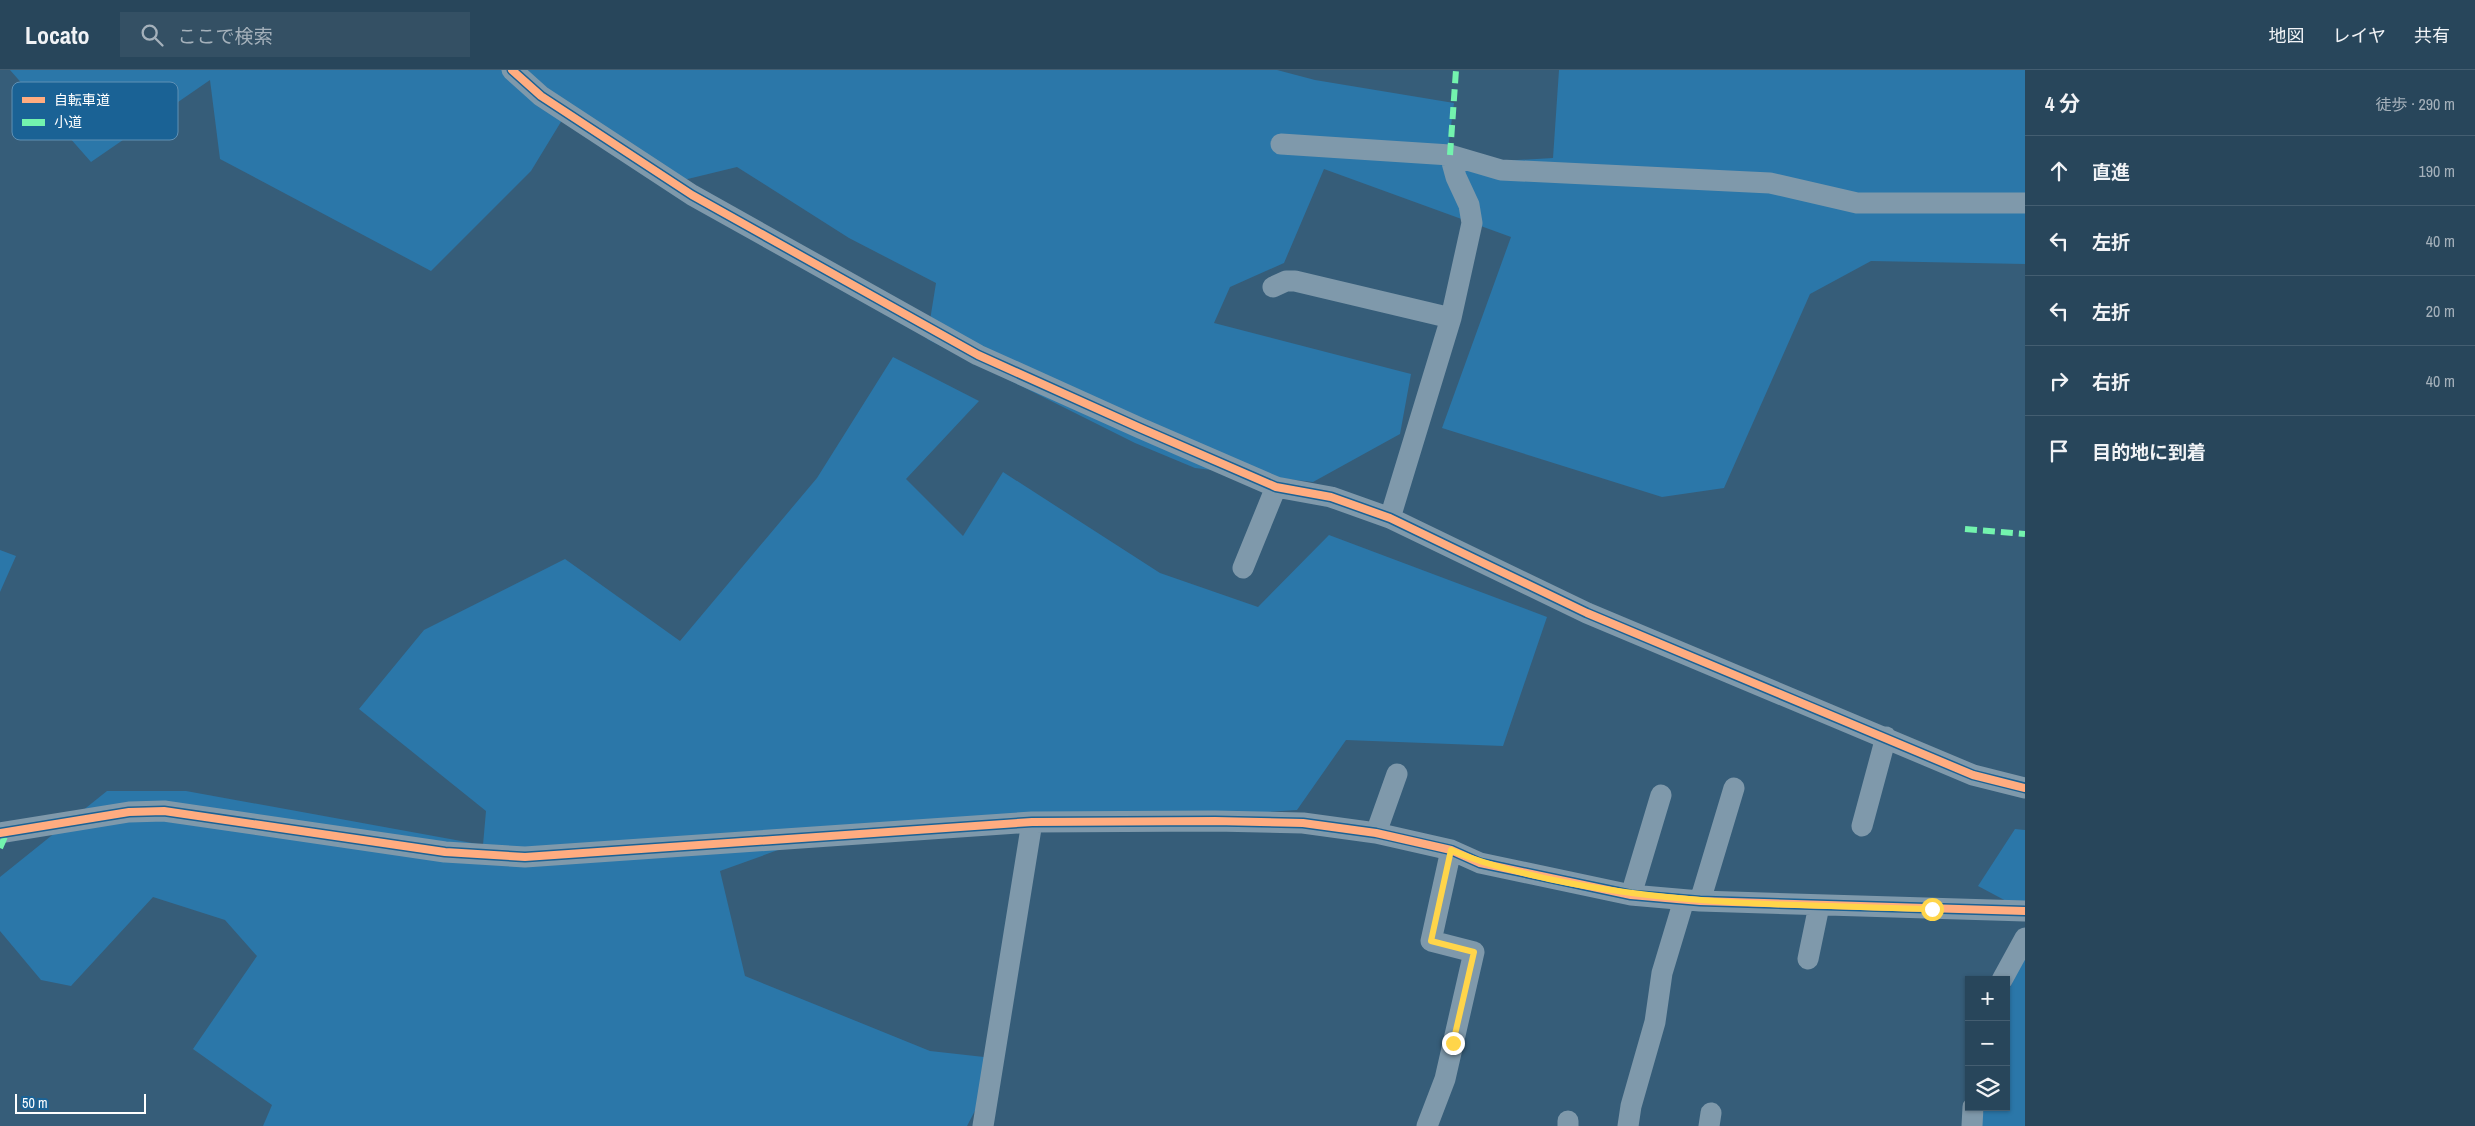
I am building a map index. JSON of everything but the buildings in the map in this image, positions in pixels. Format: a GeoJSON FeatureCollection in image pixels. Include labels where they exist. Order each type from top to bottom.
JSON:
{"type":"FeatureCollection","features":[{"type":"Feature","properties":{"kind":"street"},"geometry":{"type":"LineString","coordinates":[[512,70],[541,96],[692,195],[978,355],[1140,428],[1276,486],[1331,497],[1390,518],[1586,612],[1973,775],[2025,788]]}},
{"type":"Feature","properties":{"kind":"street"},"geometry":{"type":"LineString","coordinates":[[1281,144],[1450,156],[1501,170],[1770,183],[1857,203],[2025,203]]}},
{"type":"Feature","properties":{"kind":"street"},"geometry":{"type":"LineString","coordinates":[[1390,518],[1451,318],[1472,223],[1469,205],[1456,176],[1450,156]]}},
{"type":"Feature","properties":{"kind":"street"},"geometry":{"type":"LineString","coordinates":[[1272,287],[1286,281],[1295,281],[1451,318]]}},
{"type":"Feature","properties":{"kind":"street"},"geometry":{"type":"LineString","coordinates":[[1243,568],[1276,486]]}},
{"type":"Feature","properties":{"kind":"street"},"geometry":{"type":"LineString","coordinates":[[1862,826],[1886,737]]}},
{"type":"Feature","properties":{"kind":"street"},"geometry":{"type":"LineString","coordinates":[[1376,833],[1397,774]]}},
{"type":"Feature","properties":{"kind":"street"},"geometry":{"type":"LineString","coordinates":[[1628,1126],[1631,1106],[1655,1022],[1662,973],[1692,901],[1734,788]]}},
{"type":"Feature","properties":{"kind":"street"},"geometry":{"type":"LineString","coordinates":[[1632,894],[1661,795]]}},
{"type":"Feature","properties":{"kind":"street"},"geometry":{"type":"LineString","coordinates":[[0,833],[129,812],[164,811],[445,852],[525,857],[1032,822],[1215,821],[1303,823],[1376,833],[1451,850],[1480,863],[1601,890],[1632,894],[1692,901],[2025,911]]}},
{"type":"Feature","properties":{"kind":"street"},"geometry":{"type":"LineString","coordinates":[[983,1126],[1032,822]]}},
{"type":"Feature","properties":{"kind":"street"},"geometry":{"type":"LineString","coordinates":[[1427,1126],[1445,1079],[1474,952],[1431,941],[1451,850]]}},
{"type":"Feature","properties":{"kind":"street"},"geometry":{"type":"LineString","coordinates":[[1808,959],[1820,906]]}},
{"type":"Feature","properties":{"kind":"street"},"geometry":{"type":"LineString","coordinates":[[2004,976],[2025,938]]}},
{"type":"Feature","properties":{"kind":"street"},"geometry":{"type":"LineString","coordinates":[[1972,1126],[1973,1111]]}},
{"type":"Feature","properties":{"kind":"shaded area"},"geometry":{"type":"Polygon","coordinates":[[[10,70],[1277,70],[1315,80],[1454,103],[1446,164],[1553,158],[1559,70],[2025,70],[2025,264],[1871,261],[1810,294],[1724,488],[1662,497],[1442,428],[1511,237],[1324,169],[1284,263],[1230,287],[1214,323],[1411,374],[1400,434],[1313,482],[1195,468],[1135,443],[927,339],[936,283],[849,238],[737,167],[663,185],[570,107],[531,171],[431,271],[220,159],[210,80],[178,102],[178,82],[21,82],[10,70]]]}},
{"type":"Feature","properties":{"kind":"shaded area"},"geometry":{"type":"Polygon","coordinates":[[[72,140],[123,140],[91,162],[72,140]]]}},
{"type":"Feature","properties":{"kind":"shaded area"},"geometry":{"type":"Polygon","coordinates":[[[893,357],[979,401],[906,479],[963,536],[1003,472],[1160,573],[1258,607],[1329,535],[1547,617],[1503,746],[1346,740],[1297,810],[1089,824],[842,827],[720,871],[745,976],[930,1051],[1002,1059],[967,1126],[263,1126],[272,1105],[193,1049],[257,956],[225,920],[153,897],[71,986],[41,980],[0,931],[0,877],[107,791],[186,791],[483,845],[486,811],[359,709],[424,630],[565,559],[680,641],[817,478],[893,357]]]}},
{"type":"Feature","properties":{"kind":"shaded area"},"geometry":{"type":"Polygon","coordinates":[[[0,550],[16,556],[0,592],[0,550]]]}},
{"type":"Feature","properties":{"kind":"shaded area"},"geometry":{"type":"Polygon","coordinates":[[[2015,829],[2025,830],[2025,911],[1978,886],[2015,829]]]}},
{"type":"Feature","properties":{"kind":"shaded area"},"geometry":{"type":"Polygon","coordinates":[[[2025,954],[2025,1126],[1981,1126],[1983,1111],[2010,1111],[2010,987],[2025,954]]]}},
{"type":"Feature","properties":{"kind":"marked path"},"geometry":{"type":"LineString","coordinates":[[1450,155],[1456,70]]}},
{"type":"Feature","properties":{"kind":"marked path"},"geometry":{"type":"LineString","coordinates":[[1965,529],[2025,534]]}},
{"type":"Feature","properties":{"kind":"marked path"},"geometry":{"type":"LineString","coordinates":[[0,848],[7,832]]}},
{"type":"Feature","properties":{"kind":"cycle path"},"geometry":{"type":"LineString","coordinates":[[512,70],[541,96],[692,195],[978,355],[1276,487],[1331,497],[1390,518],[1587,613],[1973,775],[2025,788]]}},
{"type":"Feature","properties":{"kind":"cycle path"},"geometry":{"type":"LineString","coordinates":[[0,833],[129,812],[164,811],[445,852],[525,857],[1032,822],[1215,821],[1303,823],[1376,833],[1451,850],[1480,863],[1631,895],[1700,901],[2025,911]]}},
{"type":"Feature","properties":{"kind":"route"},"geometry":{"type":"LineString","coordinates":[[1453,1043],[1474,952],[1431,941],[1451,850],[1480,863],[1601,890],[1632,894],[1700,901],[1932,909]]}}]}
